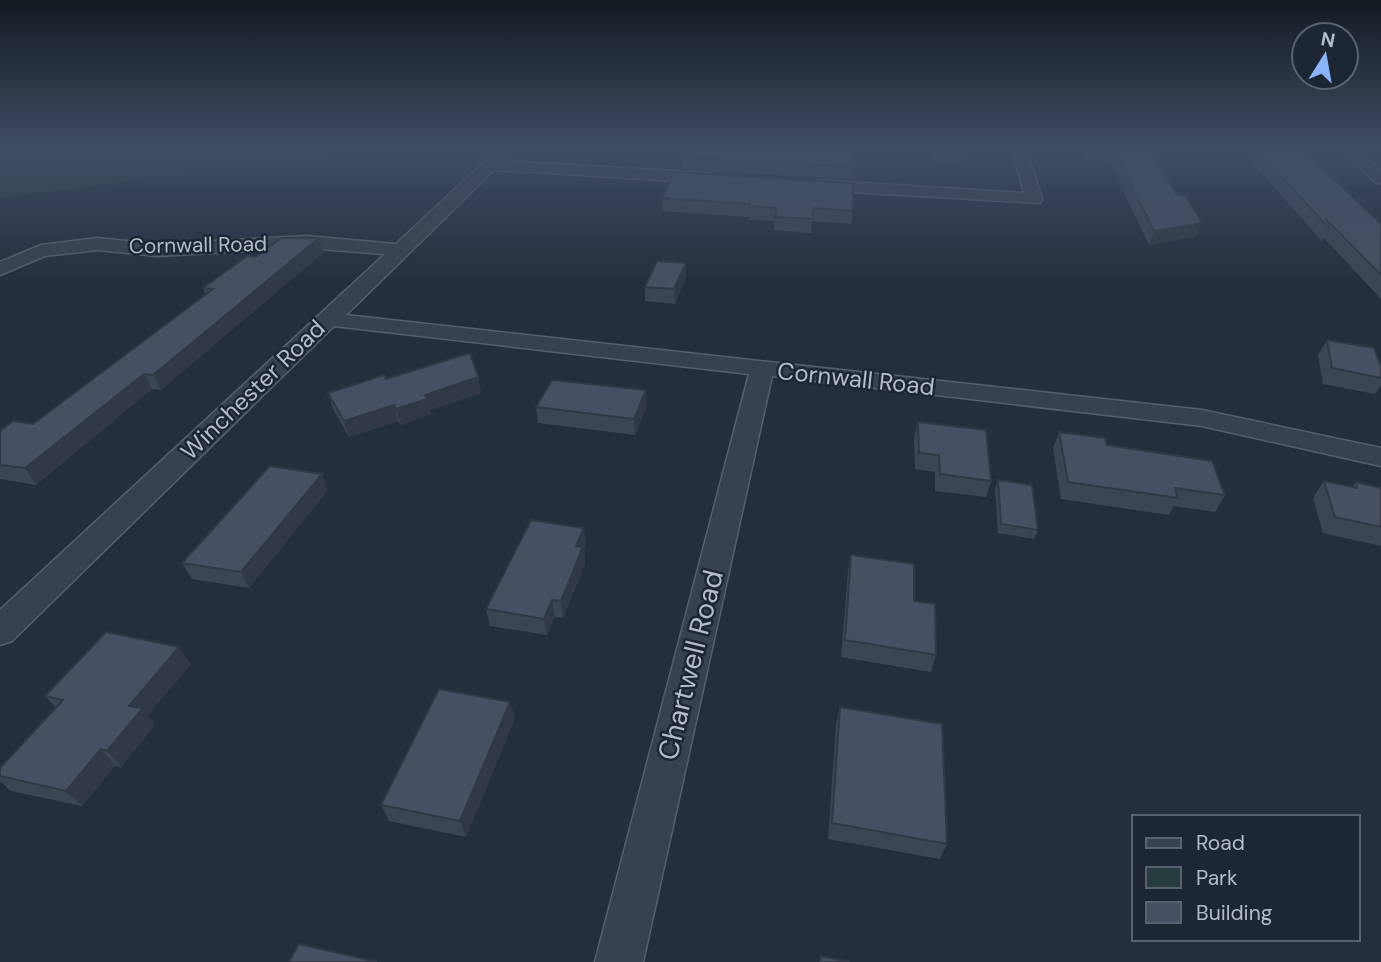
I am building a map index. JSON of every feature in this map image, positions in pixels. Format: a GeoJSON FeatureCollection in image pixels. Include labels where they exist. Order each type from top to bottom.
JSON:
{"type":"FeatureCollection","features":[{"type":"Feature","properties":{"kind":"street","name":"Winchester Road"},"geometry":{"type":"LineString","coordinates":[[0,631],[460,194]]}},
{"type":"Feature","properties":{"kind":"street"},"geometry":{"type":"LineString","coordinates":[[953,194],[1034,199],[1032,194]]}},
{"type":"Feature","properties":{"kind":"street","name":"Cornwall Road"},"geometry":{"type":"LineString","coordinates":[[0,269],[41,251],[97,244],[157,250],[306,242],[400,250]]}},
{"type":"Feature","properties":{"kind":"street","name":"Cornwall Road"},"geometry":{"type":"LineString","coordinates":[[327,319],[1202,418],[1381,457]]}},
{"type":"Feature","properties":{"kind":"street","name":"Chartwell Road"},"geometry":{"type":"LineString","coordinates":[[619,962],[762,369]]}},
{"type":"Feature","properties":{"kind":"green space"},"geometry":{"type":"Polygon","coordinates":[[[0,194],[32,194],[0,198],[0,194]]]}},
{"type":"Feature","properties":{"kind":"building"},"geometry":{"type":"Polygon","coordinates":[[[664,194],[853,194],[853,211],[814,208],[812,219],[775,217],[776,208],[662,198],[664,194]]]}},
{"type":"Feature","properties":{"kind":"building"},"geometry":{"type":"Polygon","coordinates":[[[1135,194],[1186,196],[1202,223],[1154,231],[1135,194]]]}},
{"type":"Feature","properties":{"kind":"building"},"geometry":{"type":"Polygon","coordinates":[[[1297,194],[1349,194],[1381,224],[1381,275],[1326,219],[1329,228],[1297,194]]]}},
{"type":"Feature","properties":{"kind":"building"},"geometry":{"type":"Polygon","coordinates":[[[281,238],[319,238],[153,375],[144,374],[25,468],[0,465],[0,431],[13,421],[33,424],[213,289],[203,288],[247,256],[256,257],[281,238]]]}},
{"type":"Feature","properties":{"kind":"building"},"geometry":{"type":"Polygon","coordinates":[[[657,261],[686,263],[674,289],[645,287],[657,261]]]}},
{"type":"Feature","properties":{"kind":"building"},"geometry":{"type":"Polygon","coordinates":[[[1327,340],[1374,348],[1381,367],[1381,378],[1332,368],[1327,340]]]}},
{"type":"Feature","properties":{"kind":"building"},"geometry":{"type":"Polygon","coordinates":[[[470,353],[478,377],[425,395],[427,399],[396,409],[394,405],[344,421],[328,393],[384,375],[386,379],[470,353]]]}},
{"type":"Feature","properties":{"kind":"building"},"geometry":{"type":"Polygon","coordinates":[[[552,380],[646,390],[634,419],[536,407],[552,380]]]}},
{"type":"Feature","properties":{"kind":"building"},"geometry":{"type":"Polygon","coordinates":[[[918,422],[986,430],[991,481],[940,474],[939,455],[919,453],[918,422]]]}},
{"type":"Feature","properties":{"kind":"building"},"geometry":{"type":"Polygon","coordinates":[[[1059,432],[1105,438],[1107,445],[1212,461],[1225,495],[1175,488],[1178,498],[1068,482],[1059,432]]]}},
{"type":"Feature","properties":{"kind":"building"},"geometry":{"type":"Polygon","coordinates":[[[270,466],[322,474],[241,572],[182,563],[270,466]]]}},
{"type":"Feature","properties":{"kind":"building"},"geometry":{"type":"Polygon","coordinates":[[[998,480],[1032,485],[1038,530],[1001,524],[998,480]]]}},
{"type":"Feature","properties":{"kind":"building"},"geometry":{"type":"Polygon","coordinates":[[[1324,481],[1357,488],[1356,482],[1381,488],[1381,527],[1335,517],[1324,481]]]}},
{"type":"Feature","properties":{"kind":"building"},"geometry":{"type":"Polygon","coordinates":[[[531,520],[584,528],[576,546],[583,547],[561,601],[552,600],[544,619],[486,609],[531,520]]]}},
{"type":"Feature","properties":{"kind":"building"},"geometry":{"type":"Polygon","coordinates":[[[851,555],[914,564],[914,601],[935,604],[936,655],[845,640],[851,555]]]}},
{"type":"Feature","properties":{"kind":"building"},"geometry":{"type":"Polygon","coordinates":[[[106,632],[179,647],[129,706],[143,708],[107,751],[101,749],[66,791],[0,776],[0,768],[63,700],[45,696],[106,632]]]}},
{"type":"Feature","properties":{"kind":"building"},"geometry":{"type":"Polygon","coordinates":[[[439,689],[510,702],[460,821],[381,805],[439,689]]]}},
{"type":"Feature","properties":{"kind":"building"},"geometry":{"type":"Polygon","coordinates":[[[840,707],[942,724],[947,844],[832,823],[840,707]]]}},
{"type":"Feature","properties":{"kind":"building"},"geometry":{"type":"Polygon","coordinates":[[[299,944],[377,962],[289,962],[299,944]]]}},
{"type":"Feature","properties":{"kind":"building"},"geometry":{"type":"Polygon","coordinates":[[[821,956],[850,962],[820,962],[821,956]]]}}]}
